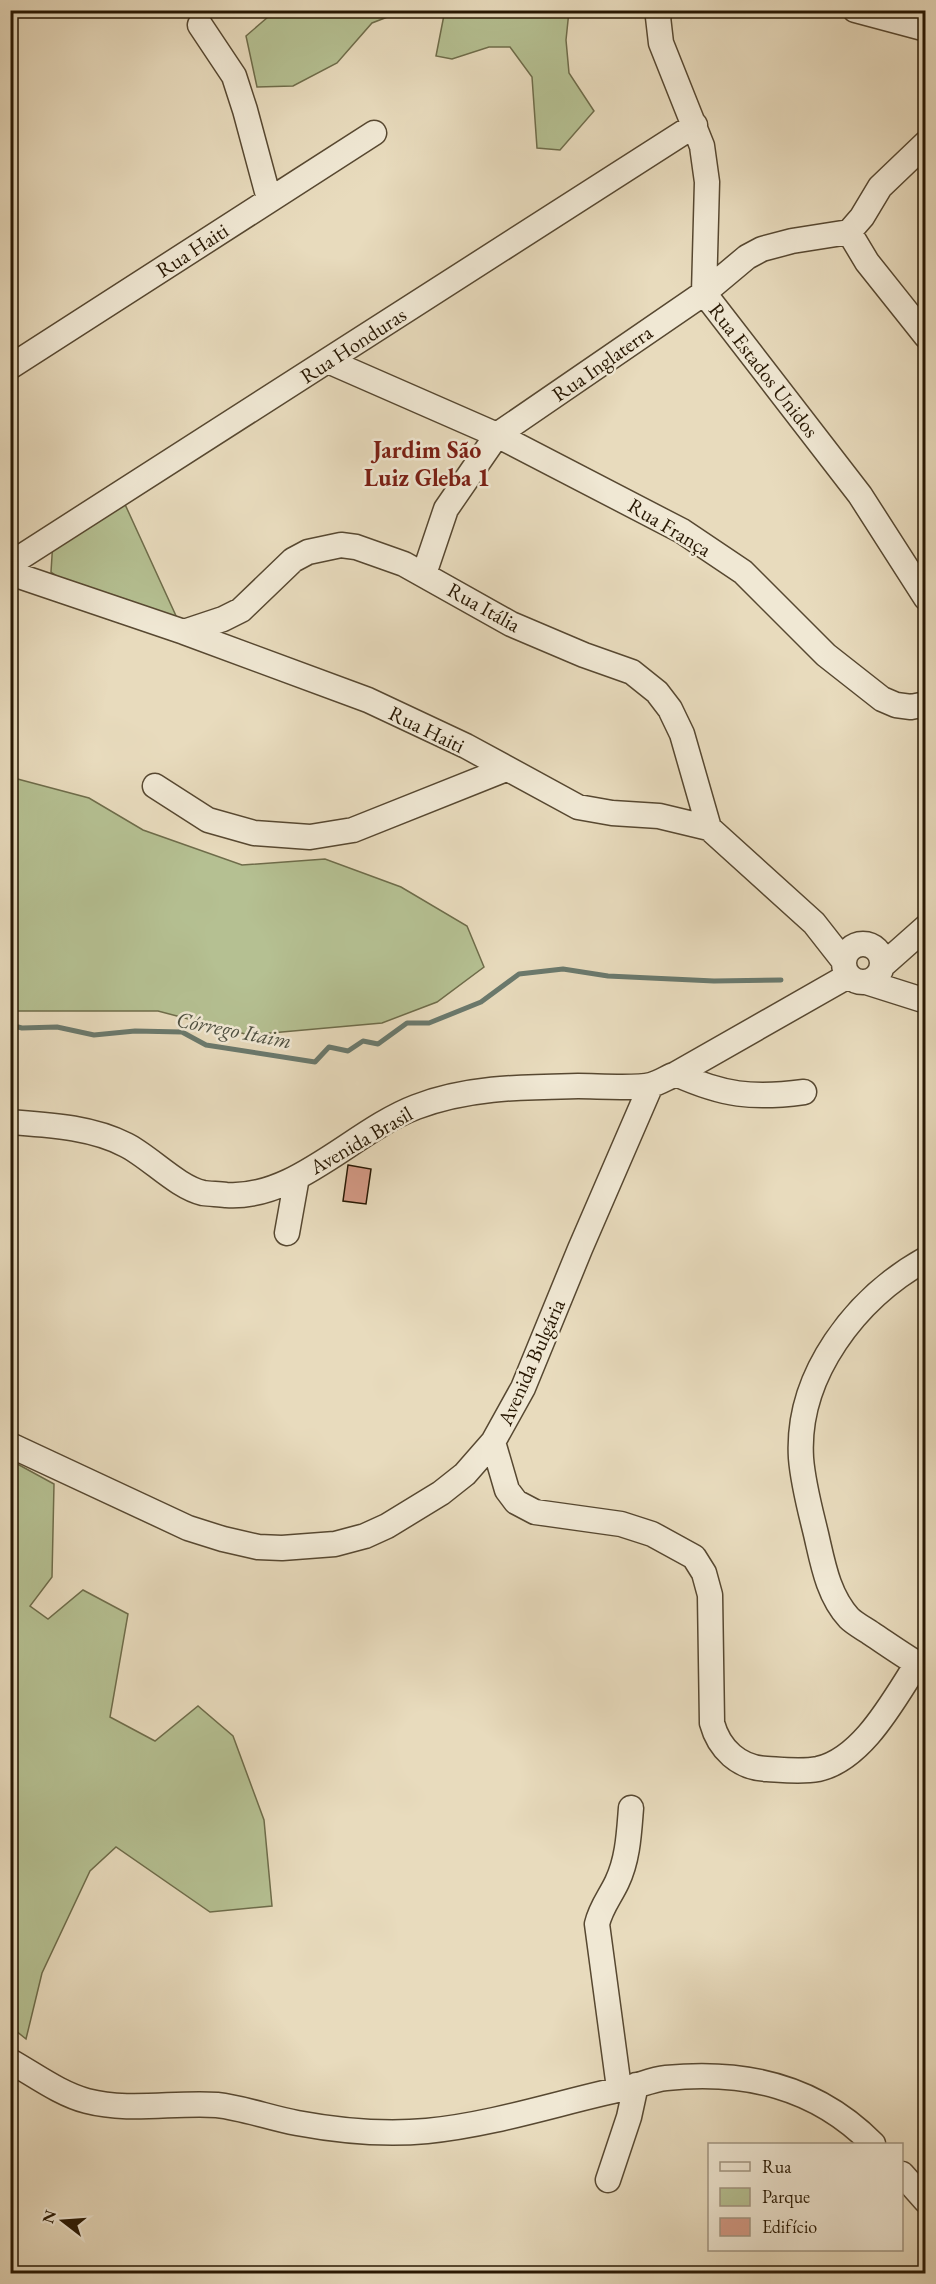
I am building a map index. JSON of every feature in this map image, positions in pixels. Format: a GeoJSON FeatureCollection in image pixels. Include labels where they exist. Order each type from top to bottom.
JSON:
{"type":"FeatureCollection","features":[{"type":"Feature","properties":{"kind":"street","name":"Rua Estados Unidos"},"geometry":{"type":"LineString","coordinates":[[661,10],[658,17],[661,43],[702,146],[707,182],[704,293],[860,495],[926,598]]}},
{"type":"Feature","properties":{"kind":"street"},"geometry":{"type":"LineString","coordinates":[[855,10],[926,29]]}},
{"type":"Feature","properties":{"kind":"street"},"geometry":{"type":"LineString","coordinates":[[200,25],[234,76],[269,200]]}},
{"type":"Feature","properties":{"kind":"street","name":"Rua Honduras"},"geometry":{"type":"LineString","coordinates":[[10,564],[695,125]]}},
{"type":"Feature","properties":{"kind":"street","name":"Rua Haiti"},"geometry":{"type":"LineString","coordinates":[[10,367],[374,133]]}},
{"type":"Feature","properties":{"kind":"street"},"geometry":{"type":"LineString","coordinates":[[926,143],[880,187],[862,217],[849,232],[867,262],[926,336]]}},
{"type":"Feature","properties":{"kind":"street","name":"Rua Inglaterra"},"geometry":{"type":"LineString","coordinates":[[424,574],[446,509],[497,435],[704,293],[747,257],[762,249],[792,241],[849,232]]}},
{"type":"Feature","properties":{"kind":"street"},"geometry":{"type":"LineString","coordinates":[[365,337],[370,360],[385,384]]}},
{"type":"Feature","properties":{"kind":"street","name":"Rua França"},"geometry":{"type":"LineString","coordinates":[[328,361],[497,435],[682,531],[743,572],[826,655],[882,699],[896,705],[926,704]]}},
{"type":"Feature","properties":{"kind":"street","name":"Rua Itália"},"geometry":{"type":"LineString","coordinates":[[184,633],[241,610],[293,560],[308,552],[342,545],[356,547],[404,564],[511,624],[584,655],[632,672],[657,692],[670,709],[682,734],[709,828]]}},
{"type":"Feature","properties":{"kind":"street","name":"Rua Haiti"},"geometry":{"type":"LineString","coordinates":[[10,573],[368,700],[418,723],[578,807],[612,813],[659,816],[709,828],[814,923],[863,962]]}},
{"type":"Feature","properties":{"kind":"street"},"geometry":{"type":"LineString","coordinates":[[155,786],[208,820],[254,833],[310,837],[353,830],[506,769]]}},
{"type":"Feature","properties":{"kind":"street","name":"Avenida Brasil"},"geometry":{"type":"LineString","coordinates":[[10,1122],[75,1129],[106,1136],[127,1145],[174,1178],[201,1192],[252,1195],[280,1186],[297,1177],[379,1125],[416,1107],[450,1096],[514,1087],[651,1085],[676,1074],[925,927]]}},
{"type":"Feature","properties":{"kind":"street"},"geometry":{"type":"LineString","coordinates":[[863,962],[926,1001]]}},
{"type":"Feature","properties":{"kind":"street"},"geometry":{"type":"LineString","coordinates":[[676,1074],[701,1085],[734,1094],[780,1095],[804,1092]]}},
{"type":"Feature","properties":{"kind":"street","name":"Avenida Bulgária"},"geometry":{"type":"LineString","coordinates":[[10,1445],[188,1528],[258,1547],[282,1548],[335,1544],[365,1536],[387,1526],[441,1493],[465,1474],[493,1442],[523,1388],[651,1085]]}},
{"type":"Feature","properties":{"kind":"street"},"geometry":{"type":"LineString","coordinates":[[287,1233],[297,1177]]}},
{"type":"Feature","properties":{"kind":"street"},"geometry":{"type":"LineString","coordinates":[[493,1442],[507,1490],[516,1502],[535,1512],[621,1524],[652,1534],[694,1557],[704,1573],[710,1595],[712,1723],[716,1739],[725,1750],[745,1765],[759,1769],[817,1769],[834,1763],[856,1747],[880,1721],[921,1666],[851,1620],[835,1599],[822,1561],[805,1492],[801,1457],[802,1426],[808,1396],[822,1362],[839,1335],[871,1300],[904,1271],[926,1259]]}},
{"type":"Feature","properties":{"kind":"street"},"geometry":{"type":"LineString","coordinates":[[608,2180],[626,2127],[627,2087],[597,1924],[600,1913],[617,1882],[627,1852],[631,1808]]}},
{"type":"Feature","properties":{"kind":"street"},"geometry":{"type":"LineString","coordinates":[[10,2061],[48,2084],[83,2100],[104,2105],[192,2103],[221,2106],[331,2129],[394,2133],[465,2125],[664,2078],[732,2076],[799,2092],[822,2104],[850,2124],[871,2143]]}},
{"type":"Feature","properties":{"kind":"street"},"geometry":{"type":"LineString","coordinates":[[903,2175],[926,2201]]}},
{"type":"Feature","properties":{"kind":"green space"},"geometry":{"type":"Polygon","coordinates":[[[275,11],[403,11],[372,23],[337,63],[293,86],[257,87],[246,36],[275,11]]]}},
{"type":"Feature","properties":{"kind":"green space"},"geometry":{"type":"Polygon","coordinates":[[[439,11],[569,11],[566,40],[569,73],[594,111],[560,150],[537,148],[532,77],[510,47],[489,47],[452,59],[436,56],[444,15],[439,11]]]}},
{"type":"Feature","properties":{"kind":"green space"},"geometry":{"type":"Polygon","coordinates":[[[123,500],[177,618],[64,581],[51,572],[53,540],[123,500]]]}},
{"type":"Feature","properties":{"kind":"green space"},"geometry":{"type":"Polygon","coordinates":[[[10,777],[89,798],[143,830],[242,865],[325,859],[401,887],[467,926],[484,967],[437,1002],[382,1023],[249,1035],[158,1011],[11,1011],[10,777]]]}},
{"type":"Feature","properties":{"kind":"green space"},"geometry":{"type":"Polygon","coordinates":[[[10,1460],[54,1484],[52,1577],[30,1606],[48,1619],[83,1590],[128,1614],[110,1717],[155,1741],[198,1706],[233,1736],[264,1820],[272,1906],[210,1912],[116,1847],[90,1871],[42,1973],[26,2039],[10,2026],[10,1460]]]}},
{"type":"Feature","properties":{"kind":"building"},"geometry":{"type":"Polygon","coordinates":[[[348,1165],[371,1169],[366,1204],[343,1201],[348,1165]]]}},
{"type":"Feature","properties":{"kind":"waterway","name":"Córrego Itaim"},"geometry":{"type":"LineString","coordinates":[[10,1025],[22,1028],[57,1027],[94,1035],[135,1031],[182,1032],[206,1045],[315,1062],[329,1047],[348,1051],[363,1041],[378,1044],[407,1023],[429,1023],[481,1002],[519,974],[563,969],[608,976],[714,981],[781,980]]}},
{"type":"Feature","properties":{"kind":"district","name":"Jardim São Luiz Gleba 1"},"geometry":{"type":"Point","coordinates":[427,463]}}]}
